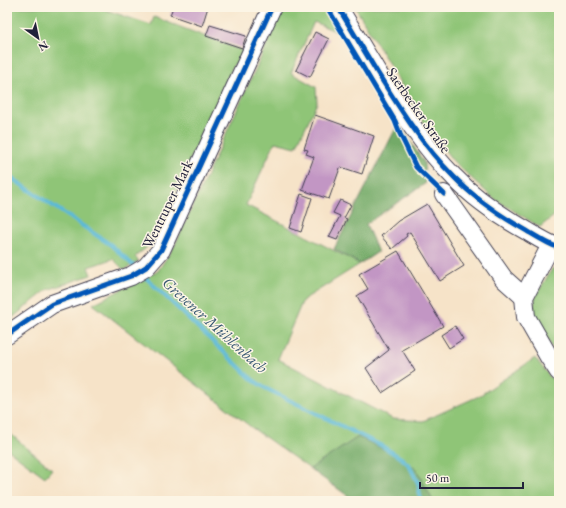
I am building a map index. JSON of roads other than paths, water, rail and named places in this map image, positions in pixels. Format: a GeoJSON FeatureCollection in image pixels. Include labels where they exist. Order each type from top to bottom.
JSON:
{"type":"FeatureCollection","features":[{"type":"Feature","properties":{"kind":"street","name":"Wentruper Mark"},"geometry":{"type":"LineString","coordinates":[[7,335],[52,304],[131,276],[146,267],[161,250],[272,7]]}},
{"type":"Feature","properties":{"kind":"street","name":"Saerbecker Straße"},"geometry":{"type":"LineString","coordinates":[[338,7],[416,132],[454,178],[484,203],[516,225],[555,246]]}},
{"type":"Feature","properties":{"kind":"street"},"geometry":{"type":"LineString","coordinates":[[444,194],[504,279],[524,297]]}},
{"type":"Feature","properties":{"kind":"street"},"geometry":{"type":"LineString","coordinates":[[555,246],[524,297],[526,317],[559,372]]}},
{"type":"Feature","properties":{"kind":"waterway","name":"Grevener Mühlenbach"},"geometry":{"type":"LineString","coordinates":[[7,175],[111,245],[136,268]]}},
{"type":"Feature","properties":{"kind":"waterway","name":"Grevener Mühlenbach"},"geometry":{"type":"LineString","coordinates":[[142,274],[253,380],[267,389],[382,446],[401,458],[409,465],[418,483],[421,501]]}}]}
